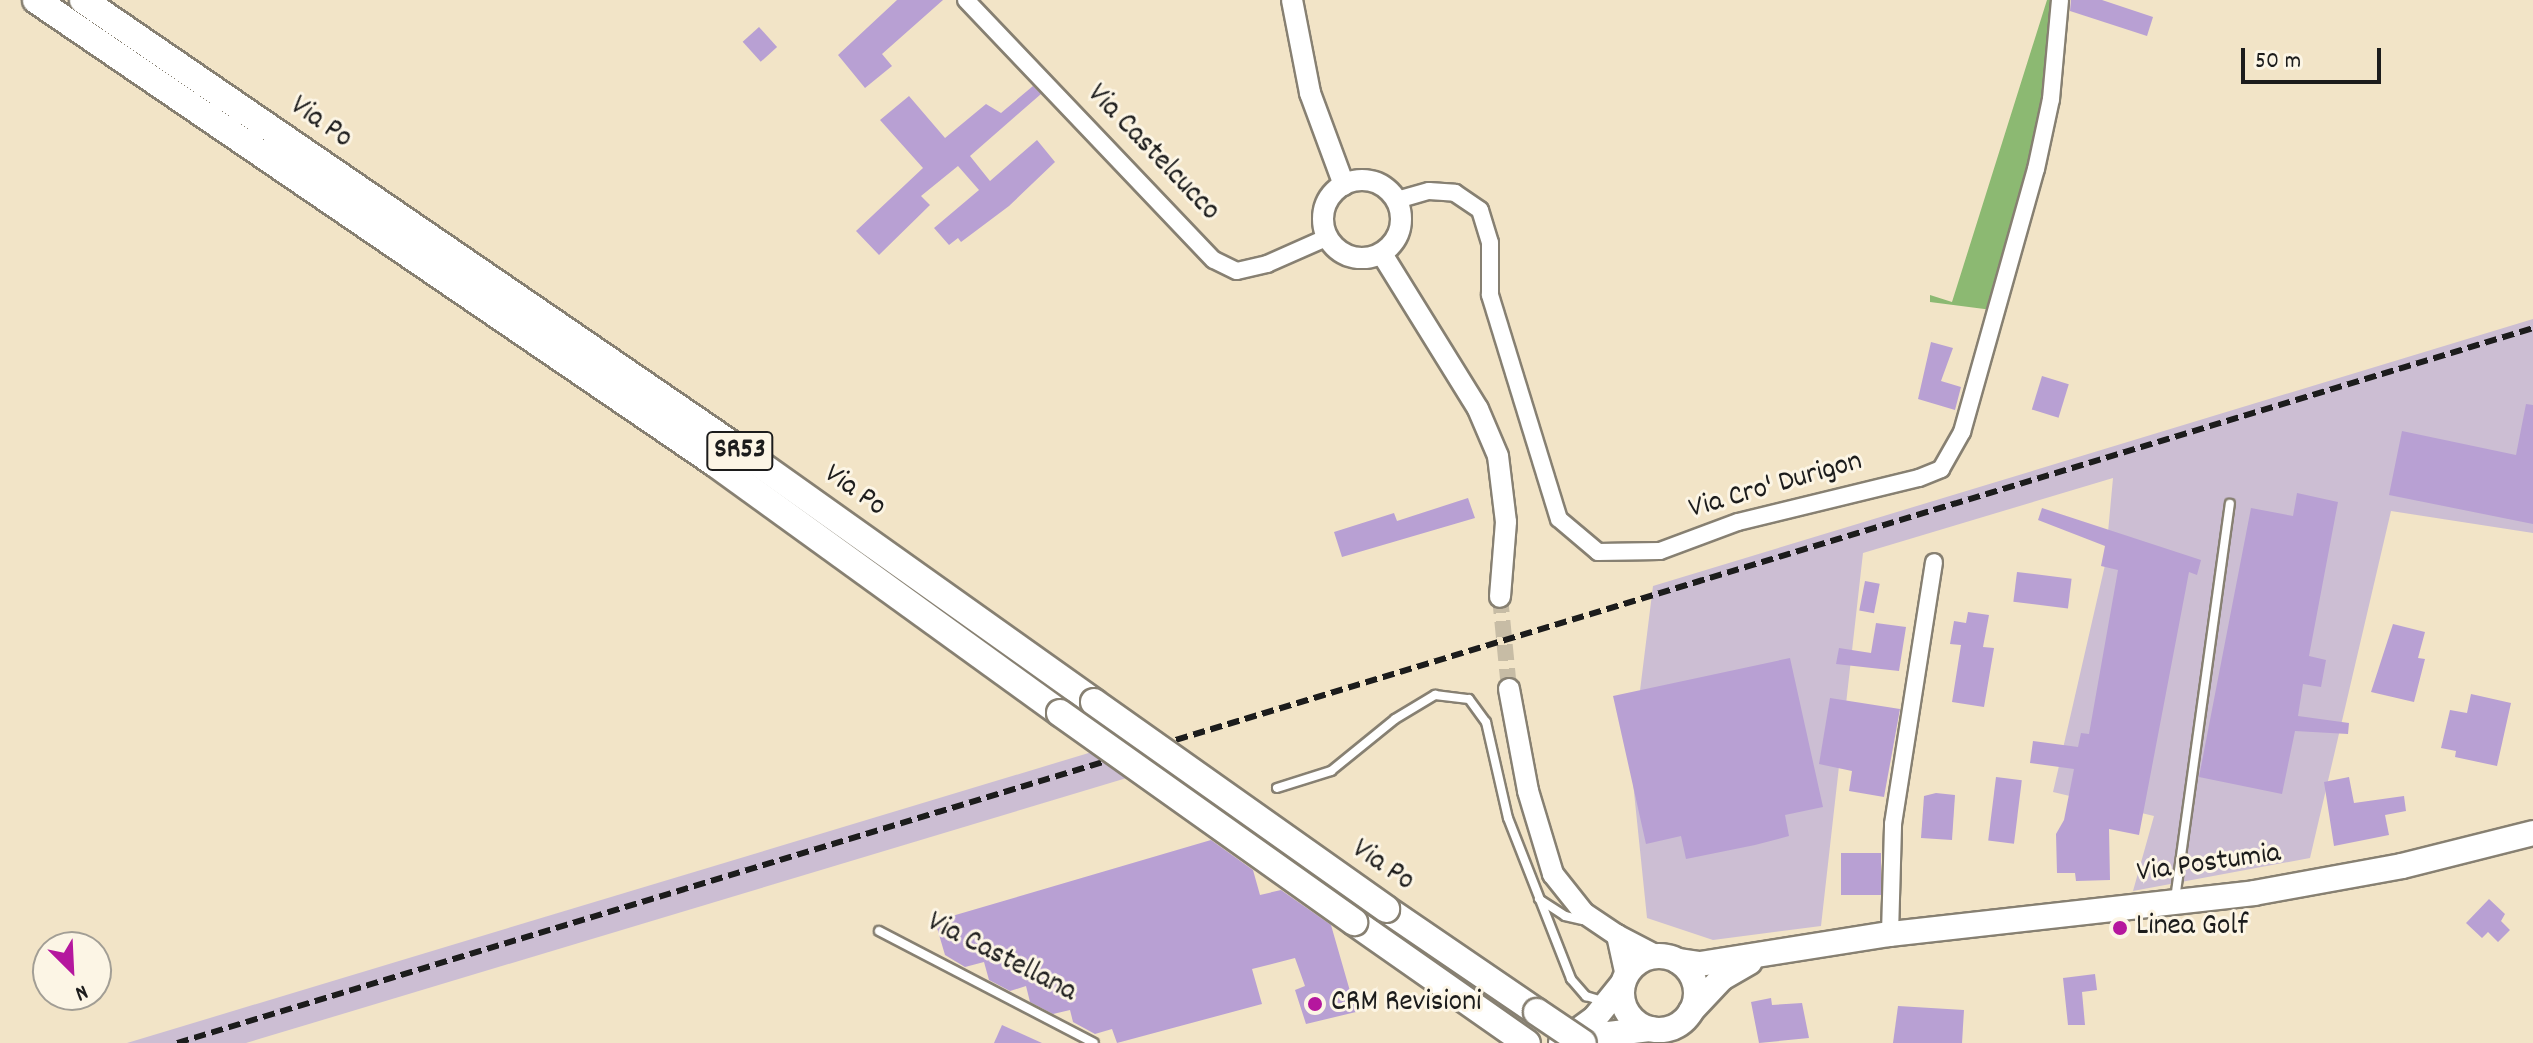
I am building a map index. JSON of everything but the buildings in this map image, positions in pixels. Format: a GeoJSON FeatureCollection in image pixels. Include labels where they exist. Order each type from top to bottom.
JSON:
{"type":"FeatureCollection","features":[{"type":"Feature","properties":{"kind":"highway","name":"Via Po"},"geometry":{"type":"LineString","coordinates":[[36,0],[716,464],[1060,713],[1520,1038]]}},
{"type":"Feature","properties":{"kind":"highway","name":"Via Po"},"geometry":{"type":"LineString","coordinates":[[83,0],[734,446],[1386,909],[1537,1012],[1571,1042]]}},
{"type":"Feature","properties":{"kind":"main road","name":"Via Postumia"},"geometry":{"type":"LineString","coordinates":[[1668,959],[1700,964],[1772,950],[1890,934],[2174,904],[2402,866],[2533,833]]}},
{"type":"Feature","properties":{"kind":"main road"},"geometry":{"type":"LineString","coordinates":[[1571,1042],[1601,1031],[1674,1027],[1722,978],[1772,950]]}},
{"type":"Feature","properties":{"kind":"main road"},"geometry":{"type":"LineString","coordinates":[[1571,1042],[1621,986],[1637,963],[1668,959],[1696,989],[1691,1011]]}},
{"type":"Feature","properties":{"kind":"main road"},"geometry":{"type":"LineString","coordinates":[[1621,986],[1625,1007],[1651,1029]]}},
{"type":"Feature","properties":{"kind":"street","name":"Via Castelcucco"},"geometry":{"type":"LineString","coordinates":[[966,0],[1214,260],[1237,271],[1267,264],[1326,238]]}},
{"type":"Feature","properties":{"kind":"street"},"geometry":{"type":"LineString","coordinates":[[1292,0],[1310,93],[1344,185]]}},
{"type":"Feature","properties":{"kind":"street","name":"Via Cro' Durigon"},"geometry":{"type":"LineString","coordinates":[[1397,200],[1429,191],[1455,193],[1480,210],[1490,243],[1490,295],[1559,519],[1598,552],[1660,551],[1738,522],[1919,478],[1941,469],[1966,420],[2036,169],[2051,99],[2060,0]]}},
{"type":"Feature","properties":{"kind":"street"},"geometry":{"type":"LineString","coordinates":[[1379,183],[1397,200],[1401,227],[1382,254],[1349,255],[1326,238],[1327,203],[1344,185],[1379,183]]}},
{"type":"Feature","properties":{"kind":"street"},"geometry":{"type":"LineString","coordinates":[[1382,254],[1478,409],[1498,456],[1506,522],[1500,597]]}},
{"type":"Feature","properties":{"kind":"street"},"geometry":{"type":"LineString","coordinates":[[1890,934],[1893,824],[1934,562]]}},
{"type":"Feature","properties":{"kind":"street"},"geometry":{"type":"LineString","coordinates":[[1509,689],[1544,852],[1565,893],[1609,930],[1668,959]]}},
{"type":"Feature","properties":{"kind":"street"},"geometry":{"type":"LineString","coordinates":[[1609,930],[1621,986]]}},
{"type":"Feature","properties":{"kind":"lane"},"geometry":{"type":"LineString","coordinates":[[2174,904],[2230,504]]}},
{"type":"Feature","properties":{"kind":"lane"},"geometry":{"type":"LineString","coordinates":[[1277,788],[1331,771],[1395,719],[1435,695],[1469,699],[1486,722],[1508,818],[1538,898],[1580,991],[1595,999],[1621,986]]}},
{"type":"Feature","properties":{"kind":"lane"},"geometry":{"type":"LineString","coordinates":[[1538,898],[1565,916],[1609,930]]}},
{"type":"Feature","properties":{"kind":"lane","name":"Via Castellana"},"geometry":{"type":"LineString","coordinates":[[879,931],[1094,1043]]}},
{"type":"Feature","properties":{"kind":"shaded area"},"geometry":{"type":"Polygon","coordinates":[[[2533,319],[2533,533],[2391,511],[2310,858],[2133,891],[2154,816],[2053,792],[2105,565],[2113,478],[1863,553],[1821,926],[1713,940],[1647,918],[1631,763],[1653,586],[2533,319]]]}},
{"type":"Feature","properties":{"kind":"shaded area"},"geometry":{"type":"Polygon","coordinates":[[[1092,752],[1130,777],[246,1043],[127,1043],[1092,752]]]}},
{"type":"Feature","properties":{"kind":"green space"},"geometry":{"type":"Polygon","coordinates":[[[2047,0],[2067,0],[2061,101],[2032,185],[2000,311],[1930,302],[1930,295],[1952,302],[2047,0]]]}},
{"type":"Feature","properties":{"kind":"tunnel"},"geometry":{"type":"LineString","coordinates":[[1500,597],[1509,689]]}},
{"type":"Feature","properties":{"kind":"railway"},"geometry":{"type":"LineString","coordinates":[[177,1043],[2533,328]]}},
{"type":"Feature","properties":{"kind":"place","name":"Linea Golf"},"geometry":{"type":"Point","coordinates":[2120,928]}},
{"type":"Feature","properties":{"kind":"place","name":"CRM Revisioni"},"geometry":{"type":"Point","coordinates":[1315,1004]}}]}
